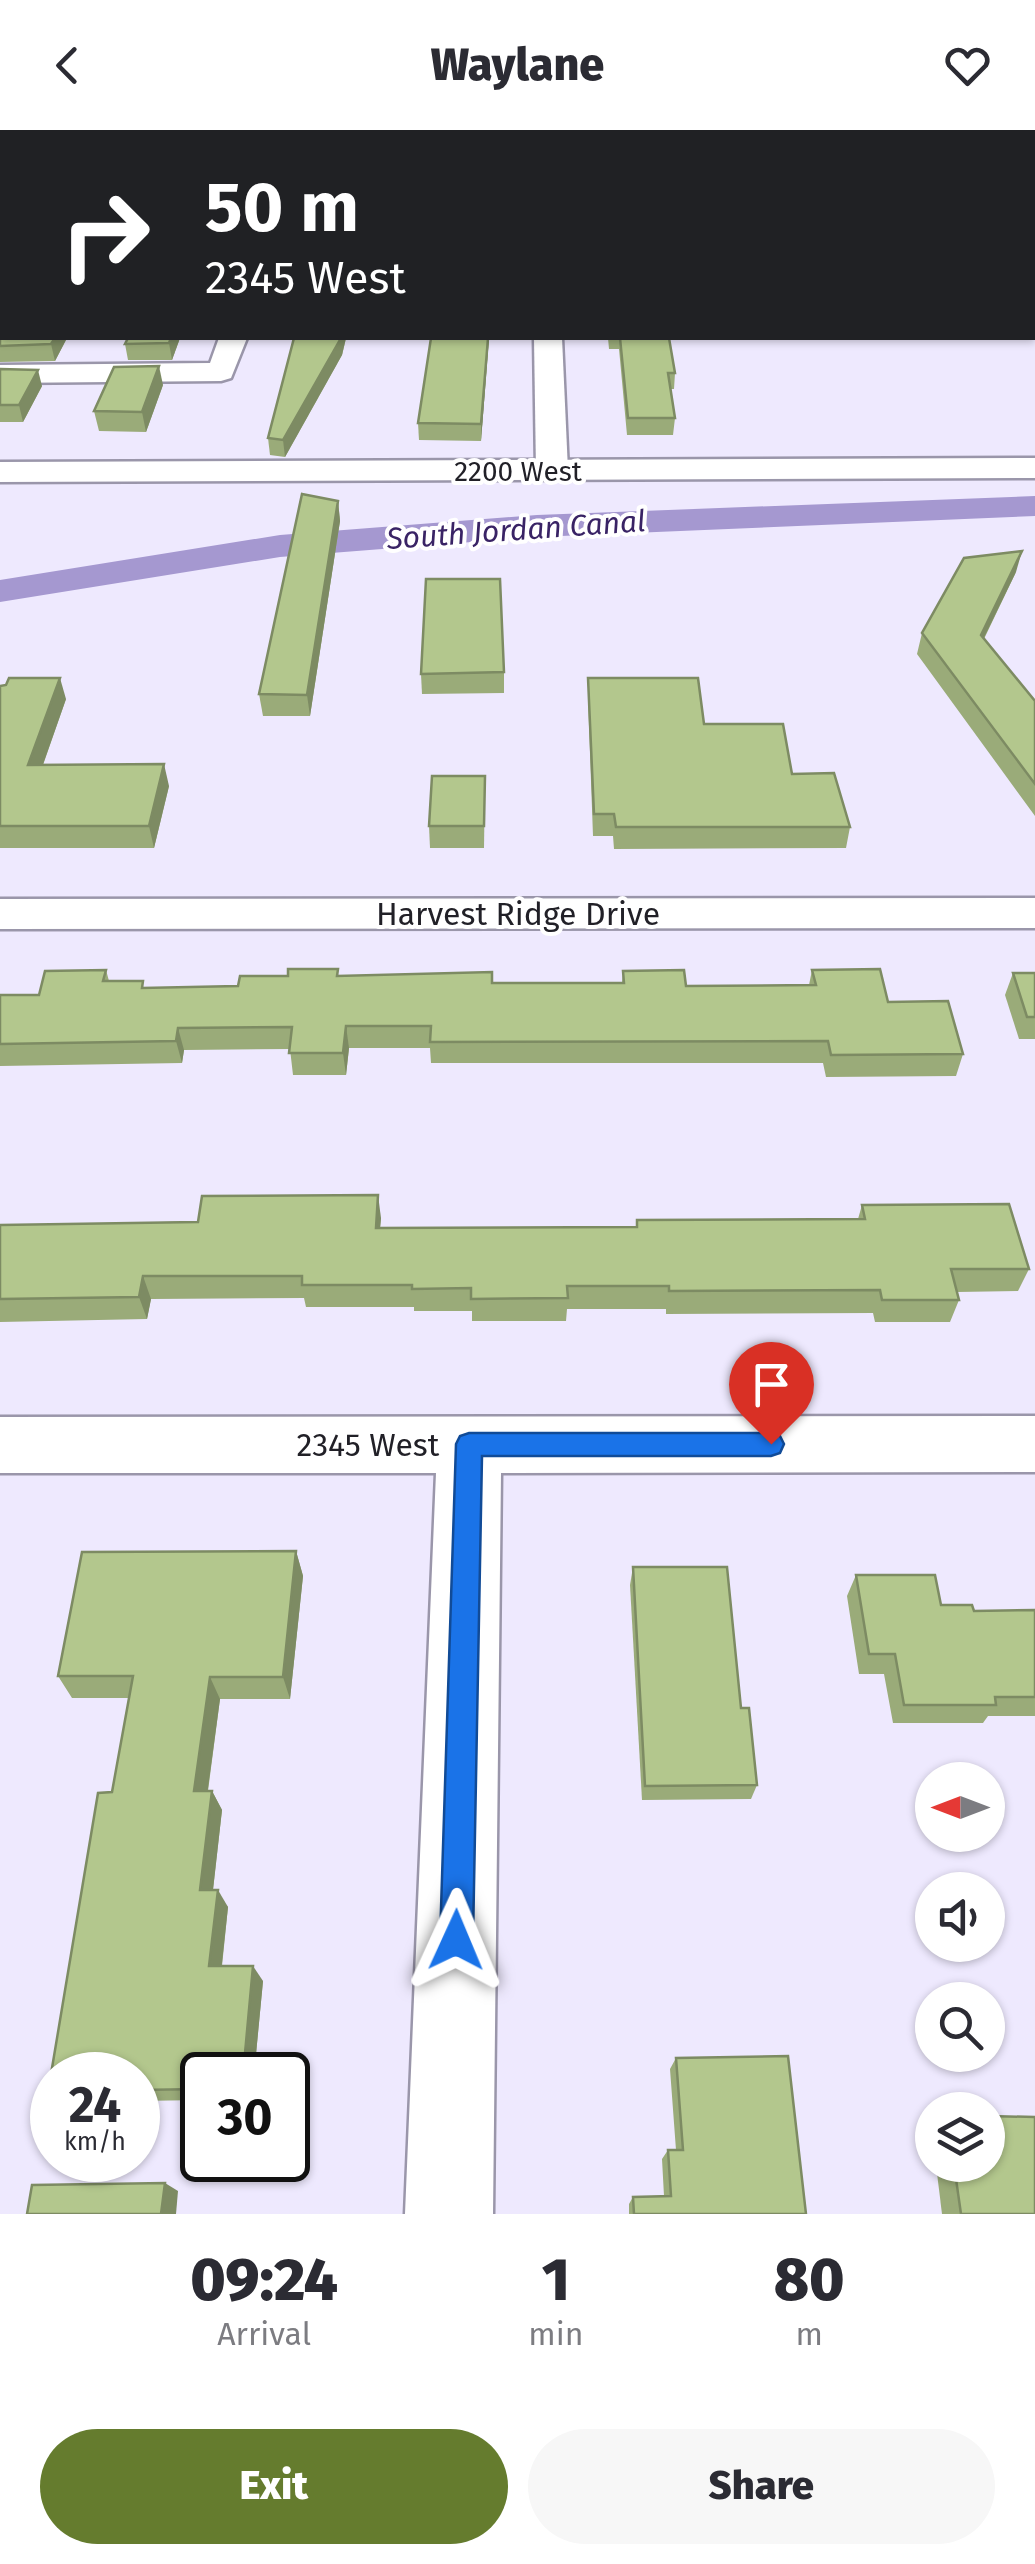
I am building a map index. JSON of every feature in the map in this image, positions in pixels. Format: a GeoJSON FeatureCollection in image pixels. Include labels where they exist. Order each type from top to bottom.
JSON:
{"type":"FeatureCollection","features":[{"type":"Feature","properties":{"kind":"street"},"geometry":{"type":"LineString","coordinates":[[0,374],[221,372],[231,340]]}},
{"type":"Feature","properties":{"kind":"street"},"geometry":{"type":"LineString","coordinates":[[548,340],[552,471]]}},
{"type":"Feature","properties":{"kind":"street","name":"2200 West"},"geometry":{"type":"LineString","coordinates":[[0,472],[1035,468]]}},
{"type":"Feature","properties":{"kind":"street","name":"Harvest Ridge Drive"},"geometry":{"type":"LineString","coordinates":[[0,914],[1035,913]]}},
{"type":"Feature","properties":{"kind":"street"},"geometry":{"type":"LineString","coordinates":[[449,2214],[469,1444]]}},
{"type":"Feature","properties":{"kind":"street","name":"2345 West"},"geometry":{"type":"LineString","coordinates":[[0,1445],[1035,1444]]}},
{"type":"Feature","properties":{"kind":"building"},"geometry":{"type":"Polygon","coordinates":[[[0,340],[54,340],[51,344],[0,346],[0,340]]]}},
{"type":"Feature","properties":{"kind":"building"},"geometry":{"type":"Polygon","coordinates":[[[127,340],[170,340],[169,343],[125,344],[127,340]]]}},
{"type":"Feature","properties":{"kind":"building"},"geometry":{"type":"Polygon","coordinates":[[[293,340],[340,340],[283,440],[268,438],[293,340]]]}},
{"type":"Feature","properties":{"kind":"building"},"geometry":{"type":"Polygon","coordinates":[[[431,340],[488,340],[481,424],[418,423],[431,340]]]}},
{"type":"Feature","properties":{"kind":"building"},"geometry":{"type":"Polygon","coordinates":[[[620,340],[669,340],[675,373],[668,373],[675,418],[628,418],[620,340]]]}},
{"type":"Feature","properties":{"kind":"building"},"geometry":{"type":"Polygon","coordinates":[[[159,366],[142,412],[94,411],[114,367],[159,366]]]}},
{"type":"Feature","properties":{"kind":"building"},"geometry":{"type":"Polygon","coordinates":[[[0,369],[38,370],[19,405],[0,405],[0,369]]]}},
{"type":"Feature","properties":{"kind":"building"},"geometry":{"type":"Polygon","coordinates":[[[302,494],[338,501],[307,695],[259,694],[302,494]]]}},
{"type":"Feature","properties":{"kind":"building"},"geometry":{"type":"Polygon","coordinates":[[[1022,551],[981,635],[1035,701],[1035,784],[922,633],[964,558],[1022,551]]]}},
{"type":"Feature","properties":{"kind":"building"},"geometry":{"type":"Polygon","coordinates":[[[426,579],[500,579],[504,672],[421,674],[426,579]]]}},
{"type":"Feature","properties":{"kind":"building"},"geometry":{"type":"Polygon","coordinates":[[[9,678],[60,678],[28,765],[164,764],[149,826],[0,826],[0,686],[6,685],[9,678]]]}},
{"type":"Feature","properties":{"kind":"building"},"geometry":{"type":"Polygon","coordinates":[[[588,678],[698,678],[704,724],[783,724],[792,774],[834,773],[850,827],[616,827],[614,814],[594,814],[588,678]]]}},
{"type":"Feature","properties":{"kind":"building"},"geometry":{"type":"Polygon","coordinates":[[[432,776],[485,776],[484,826],[429,826],[432,776]]]}},
{"type":"Feature","properties":{"kind":"building"},"geometry":{"type":"Polygon","coordinates":[[[288,969],[338,969],[337,976],[492,972],[492,983],[624,983],[623,971],[684,970],[686,986],[816,985],[812,970],[880,969],[888,1002],[948,1001],[963,1054],[831,1055],[828,1041],[430,1042],[431,1026],[346,1026],[343,1053],[289,1053],[292,1027],[178,1028],[176,1041],[0,1044],[0,995],[39,995],[45,971],[106,970],[103,981],[143,981],[142,988],[238,986],[240,976],[288,976],[288,969]]]}},
{"type":"Feature","properties":{"kind":"building"},"geometry":{"type":"Polygon","coordinates":[[[1013,973],[1035,973],[1035,1017],[1027,1017],[1013,973]]]}},
{"type":"Feature","properties":{"kind":"building"},"geometry":{"type":"Polygon","coordinates":[[[378,1195],[376,1228],[637,1227],[637,1220],[865,1219],[862,1205],[1009,1204],[1029,1269],[951,1269],[959,1300],[882,1300],[880,1290],[669,1291],[669,1286],[567,1286],[568,1298],[471,1299],[471,1288],[302,1285],[302,1276],[143,1276],[139,1297],[0,1299],[0,1225],[198,1222],[202,1196],[378,1195]]]}},
{"type":"Feature","properties":{"kind":"building"},"geometry":{"type":"Polygon","coordinates":[[[296,1551],[283,1677],[210,1677],[194,1791],[212,1791],[200,1890],[218,1890],[209,1966],[253,1966],[245,2052],[180,2052],[180,2089],[160,2090],[160,2052],[55,2052],[98,1793],[112,1792],[133,1676],[58,1676],[82,1552],[296,1551]]]}},
{"type":"Feature","properties":{"kind":"building"},"geometry":{"type":"Polygon","coordinates":[[[633,1567],[727,1567],[741,1708],[749,1708],[757,1785],[645,1786],[633,1567]]]}},
{"type":"Feature","properties":{"kind":"building"},"geometry":{"type":"Polygon","coordinates":[[[856,1575],[935,1575],[941,1605],[972,1605],[974,1611],[1035,1610],[1035,1697],[995,1697],[996,1705],[904,1705],[895,1654],[869,1654],[856,1575]]]}},
{"type":"Feature","properties":{"kind":"building"},"geometry":{"type":"Polygon","coordinates":[[[788,2056],[806,2214],[634,2214],[633,2197],[671,2196],[668,2150],[683,2150],[676,2058],[788,2056]]]}},
{"type":"Feature","properties":{"kind":"building"},"geometry":{"type":"Polygon","coordinates":[[[1005,2116],[1035,2117],[1035,2214],[961,2214],[956,2182],[1005,2182],[1005,2116]]]}},
{"type":"Feature","properties":{"kind":"building"},"geometry":{"type":"Polygon","coordinates":[[[165,2183],[161,2214],[27,2214],[32,2185],[165,2183]]]}},
{"type":"Feature","properties":{"kind":"waterway","name":"South Jordan Canal"},"geometry":{"type":"LineString","coordinates":[[0,591],[280,546],[537,526],[1035,506]]}},
{"type":"Feature","properties":{"kind":"route"},"geometry":{"type":"LineString","coordinates":[[456,1940],[469,1444],[771,1444]]}}]}
